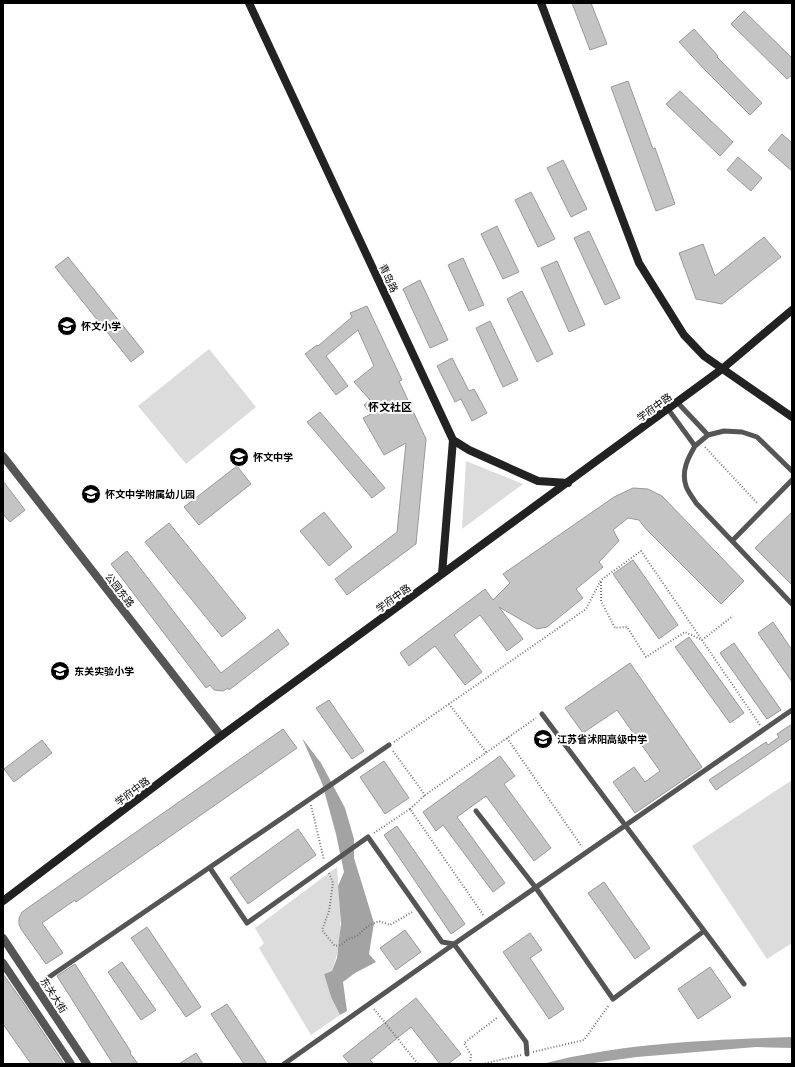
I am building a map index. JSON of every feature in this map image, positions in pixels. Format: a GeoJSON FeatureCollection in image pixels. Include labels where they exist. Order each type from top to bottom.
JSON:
{"type":"FeatureCollection","features":[{"type":"Feature","properties":{"kind":"street","name":"青岛路"},"geometry":{"type":"LineString","coordinates":[[249,3],[454,440]]}},
{"type":"Feature","properties":{"kind":"street"},"geometry":{"type":"LineString","coordinates":[[542,3],[639,263],[684,334],[704,356],[792,417]]}},
{"type":"Feature","properties":{"kind":"street","name":"学府中路"},"geometry":{"type":"LineString","coordinates":[[3,901],[221,736],[722,369],[792,310]]}},
{"type":"Feature","properties":{"kind":"street"},"geometry":{"type":"LineString","coordinates":[[442,574],[454,440],[469,450],[538,481],[568,483]]}},
{"type":"Feature","properties":{"kind":"street","name":"公园东路"},"geometry":{"type":"LineString","coordinates":[[3,456],[221,736]]}},
{"type":"Feature","properties":{"kind":"street","name":"东关大街"},"geometry":{"type":"LineString","coordinates":[[3,938],[87,1064]]}},
{"type":"Feature","properties":{"kind":"street"},"geometry":{"type":"LineString","coordinates":[[3,963],[71,1064]]}},
{"type":"Feature","properties":{"kind":"lane"},"geometry":{"type":"LineString","coordinates":[[677,402],[708,435]]}},
{"type":"Feature","properties":{"kind":"lane"},"geometry":{"type":"LineString","coordinates":[[668,409],[695,446]]}},
{"type":"Feature","properties":{"kind":"lane"},"geometry":{"type":"LineString","coordinates":[[792,471],[757,437],[742,432],[724,431],[708,435],[695,446],[687,459],[685,473],[686,486],[696,503],[792,604]]}},
{"type":"Feature","properties":{"kind":"lane"},"geometry":{"type":"LineString","coordinates":[[732,541],[792,480]]}},
{"type":"Feature","properties":{"kind":"lane"},"geometry":{"type":"LineString","coordinates":[[284,1064],[487,921],[792,710]]}},
{"type":"Feature","properties":{"kind":"lane"},"geometry":{"type":"LineString","coordinates":[[542,714],[744,984]]}},
{"type":"Feature","properties":{"kind":"lane"},"geometry":{"type":"LineString","coordinates":[[36,986],[389,745]]}},
{"type":"Feature","properties":{"kind":"lane"},"geometry":{"type":"LineString","coordinates":[[476,811],[536,888],[614,999],[704,931]]}},
{"type":"Feature","properties":{"kind":"lane"},"geometry":{"type":"LineString","coordinates":[[210,868],[247,923],[368,837],[442,942],[454,944],[526,1042],[527,1054]]}},
{"type":"Feature","properties":{"kind":"path"},"geometry":{"type":"LineString","coordinates":[[700,442],[763,509]]}},
{"type":"Feature","properties":{"kind":"path"},"geometry":{"type":"LineString","coordinates":[[424,795],[389,745],[586,608],[601,580],[641,551],[764,730]]}},
{"type":"Feature","properties":{"kind":"path"},"geometry":{"type":"LineString","coordinates":[[601,580],[601,601],[615,628],[627,627],[646,656],[685,632],[702,640]]}},
{"type":"Feature","properties":{"kind":"path"},"geometry":{"type":"LineString","coordinates":[[702,640],[733,616]]}},
{"type":"Feature","properties":{"kind":"path"},"geometry":{"type":"LineString","coordinates":[[449,704],[486,752]]}},
{"type":"Feature","properties":{"kind":"path"},"geometry":{"type":"LineString","coordinates":[[368,837],[410,809],[424,795],[542,714]]}},
{"type":"Feature","properties":{"kind":"path"},"geometry":{"type":"LineString","coordinates":[[507,738],[586,853]]}},
{"type":"Feature","properties":{"kind":"path"},"geometry":{"type":"LineString","coordinates":[[310,799],[326,867],[333,883],[329,911],[322,930],[334,946],[341,945],[348,939],[357,936],[368,926],[379,921],[390,926],[418,908]]}},
{"type":"Feature","properties":{"kind":"path"},"geometry":{"type":"LineString","coordinates":[[410,809],[487,921]]}},
{"type":"Feature","properties":{"kind":"path"},"geometry":{"type":"LineString","coordinates":[[482,1064],[584,1040],[614,999]]}},
{"type":"Feature","properties":{"kind":"path"},"geometry":{"type":"LineString","coordinates":[[369,1004],[418,1064]]}},
{"type":"Feature","properties":{"kind":"path"},"geometry":{"type":"LineString","coordinates":[[470,1064],[471,1056],[464,1042],[504,1012]]}},
{"type":"Feature","properties":{"kind":"shaded area"},"geometry":{"type":"Polygon","coordinates":[[[209,349],[256,407],[186,464],[138,406],[209,349]]]}},
{"type":"Feature","properties":{"kind":"shaded area"},"geometry":{"type":"Polygon","coordinates":[[[466,461],[523,484],[462,529],[466,461]]]}},
{"type":"Feature","properties":{"kind":"shaded area"},"geometry":{"type":"Polygon","coordinates":[[[302,738],[321,763],[345,808],[354,839],[354,858],[374,923],[369,954],[376,962],[355,973],[343,982],[347,1011],[340,1015],[331,997],[324,974],[332,971],[337,958],[341,924],[338,886],[344,872],[336,834],[322,783],[302,738]]]}},
{"type":"Feature","properties":{"kind":"shaded area"},"geometry":{"type":"Polygon","coordinates":[[[792,780],[792,943],[767,959],[692,846],[792,780]]]}},
{"type":"Feature","properties":{"kind":"shaded area"},"geometry":{"type":"Polygon","coordinates":[[[337,867],[340,906],[339,945],[332,971],[324,974],[331,997],[340,1015],[311,1035],[259,948],[264,943],[255,928],[337,867]]]}},
{"type":"Feature","properties":{"kind":"shaded area"},"geometry":{"type":"Polygon","coordinates":[[[792,1037],[792,1048],[756,1047],[637,1057],[586,1064],[542,1064],[603,1051],[634,1047],[698,1041],[792,1037]]]}},
{"type":"Feature","properties":{"kind":"building"},"geometry":{"type":"Polygon","coordinates":[[[572,3],[591,3],[607,44],[590,50],[572,3]]]}},
{"type":"Feature","properties":{"kind":"building"},"geometry":{"type":"Polygon","coordinates":[[[744,11],[792,58],[792,75],[787,79],[731,24],[744,11]]]}},
{"type":"Feature","properties":{"kind":"building"},"geometry":{"type":"Polygon","coordinates":[[[694,29],[718,56],[717,57],[762,103],[750,115],[679,42],[694,29]]]}},
{"type":"Feature","properties":{"kind":"building"},"geometry":{"type":"Polygon","coordinates":[[[628,81],[653,149],[655,148],[675,204],[656,211],[611,87],[628,81]]]}},
{"type":"Feature","properties":{"kind":"building"},"geometry":{"type":"Polygon","coordinates":[[[680,91],[733,142],[720,156],[666,104],[680,91]]]}},
{"type":"Feature","properties":{"kind":"building"},"geometry":{"type":"Polygon","coordinates":[[[782,134],[792,143],[792,171],[768,150],[782,134]]]}},
{"type":"Feature","properties":{"kind":"building"},"geometry":{"type":"Polygon","coordinates":[[[738,157],[762,178],[751,191],[727,170],[738,157]]]}},
{"type":"Feature","properties":{"kind":"building"},"geometry":{"type":"Polygon","coordinates":[[[563,160],[587,209],[571,217],[547,168],[563,160]]]}},
{"type":"Feature","properties":{"kind":"building"},"geometry":{"type":"Polygon","coordinates":[[[531,192],[555,239],[538,247],[515,200],[531,192]]]}},
{"type":"Feature","properties":{"kind":"building"},"geometry":{"type":"Polygon","coordinates":[[[497,226],[519,272],[503,279],[481,234],[497,226]]]}},
{"type":"Feature","properties":{"kind":"building"},"geometry":{"type":"Polygon","coordinates":[[[589,231],[620,298],[605,305],[574,238],[589,231]]]}},
{"type":"Feature","properties":{"kind":"building"},"geometry":{"type":"Polygon","coordinates":[[[764,237],[781,257],[722,304],[696,299],[679,253],[703,244],[715,276],[764,237]]]}},
{"type":"Feature","properties":{"kind":"building"},"geometry":{"type":"Polygon","coordinates":[[[68,257],[144,352],[131,362],[55,267],[68,257]]]}},
{"type":"Feature","properties":{"kind":"building"},"geometry":{"type":"Polygon","coordinates":[[[463,258],[484,305],[469,311],[448,265],[463,258]]]}},
{"type":"Feature","properties":{"kind":"building"},"geometry":{"type":"Polygon","coordinates":[[[557,261],[585,325],[569,332],[541,268],[557,261]]]}},
{"type":"Feature","properties":{"kind":"building"},"geometry":{"type":"Polygon","coordinates":[[[420,280],[448,340],[430,348],[403,289],[420,280]]]}},
{"type":"Feature","properties":{"kind":"building"},"geometry":{"type":"Polygon","coordinates":[[[522,291],[553,354],[537,362],[507,299],[522,291]]]}},
{"type":"Feature","properties":{"kind":"building"},"geometry":{"type":"Polygon","coordinates":[[[367,306],[402,380],[399,381],[426,439],[416,544],[347,595],[335,579],[397,532],[406,443],[384,455],[363,418],[371,414],[364,405],[370,400],[354,382],[374,366],[358,330],[326,356],[348,386],[336,395],[305,354],[317,345],[318,346],[352,317],[350,313],[367,306]]]}},
{"type":"Feature","properties":{"kind":"building"},"geometry":{"type":"Polygon","coordinates":[[[490,321],[518,380],[503,387],[476,328],[490,321]]]}},
{"type":"Feature","properties":{"kind":"building"},"geometry":{"type":"Polygon","coordinates":[[[452,358],[469,391],[474,389],[487,413],[472,421],[461,399],[455,402],[437,366],[452,358]]]}},
{"type":"Feature","properties":{"kind":"building"},"geometry":{"type":"Polygon","coordinates":[[[320,412],[385,488],[372,498],[307,422],[320,412]]]}},
{"type":"Feature","properties":{"kind":"building"},"geometry":{"type":"Polygon","coordinates":[[[237,466],[251,484],[199,525],[184,507],[237,466]]]}},
{"type":"Feature","properties":{"kind":"building"},"geometry":{"type":"Polygon","coordinates":[[[3,481],[25,510],[10,522],[3,514],[3,481]]]}},
{"type":"Feature","properties":{"kind":"building"},"geometry":{"type":"Polygon","coordinates":[[[633,488],[648,489],[662,496],[744,581],[721,604],[646,529],[639,520],[628,518],[613,530],[619,541],[599,562],[603,567],[576,589],[583,598],[547,627],[537,629],[499,607],[523,639],[507,651],[480,615],[454,635],[482,672],[465,685],[435,646],[409,666],[400,653],[485,589],[493,600],[510,583],[503,574],[614,497],[633,488]]]}},
{"type":"Feature","properties":{"kind":"building"},"geometry":{"type":"Polygon","coordinates":[[[324,512],[352,547],[329,566],[300,531],[324,512]]]}},
{"type":"Feature","properties":{"kind":"building"},"geometry":{"type":"Polygon","coordinates":[[[792,512],[792,585],[755,548],[792,512]]]}},
{"type":"Feature","properties":{"kind":"building"},"geometry":{"type":"Polygon","coordinates":[[[169,523],[246,618],[222,637],[145,542],[169,523]]]}},
{"type":"Feature","properties":{"kind":"building"},"geometry":{"type":"Polygon","coordinates":[[[127,551],[221,673],[278,629],[289,644],[229,690],[228,688],[223,691],[214,690],[210,685],[206,688],[111,564],[127,551]]]}},
{"type":"Feature","properties":{"kind":"building"},"geometry":{"type":"Polygon","coordinates":[[[633,560],[678,625],[659,639],[613,574],[633,560]]]}},
{"type":"Feature","properties":{"kind":"building"},"geometry":{"type":"Polygon","coordinates":[[[773,622],[792,650],[792,682],[758,633],[773,622]]]}},
{"type":"Feature","properties":{"kind":"building"},"geometry":{"type":"Polygon","coordinates":[[[689,637],[744,713],[730,723],[675,647],[689,637]]]}},
{"type":"Feature","properties":{"kind":"building"},"geometry":{"type":"Polygon","coordinates":[[[734,643],[781,710],[767,719],[720,653],[734,643]]]}},
{"type":"Feature","properties":{"kind":"building"},"geometry":{"type":"Polygon","coordinates":[[[630,663],[702,767],[635,813],[613,782],[634,767],[645,782],[660,771],[617,710],[583,733],[565,708],[630,663]]]}},
{"type":"Feature","properties":{"kind":"building"},"geometry":{"type":"Polygon","coordinates":[[[329,700],[364,751],[352,759],[316,708],[329,700]]]}},
{"type":"Feature","properties":{"kind":"building"},"geometry":{"type":"Polygon","coordinates":[[[792,724],[792,738],[716,790],[709,780],[766,742],[768,745],[779,737],[777,734],[792,724]]]}},
{"type":"Feature","properties":{"kind":"building"},"geometry":{"type":"Polygon","coordinates":[[[283,729],[297,748],[76,902],[75,900],[42,923],[63,953],[46,964],[21,929],[19,918],[22,912],[283,729]]]}},
{"type":"Feature","properties":{"kind":"building"},"geometry":{"type":"Polygon","coordinates":[[[42,740],[52,753],[14,782],[4,769],[42,740]]]}},
{"type":"Feature","properties":{"kind":"building"},"geometry":{"type":"Polygon","coordinates":[[[500,756],[515,776],[504,784],[551,848],[534,861],[486,796],[457,817],[505,883],[493,892],[443,825],[436,831],[423,812],[500,756]]]}},
{"type":"Feature","properties":{"kind":"building"},"geometry":{"type":"Polygon","coordinates":[[[384,761],[409,798],[385,814],[360,777],[384,761]]]}},
{"type":"Feature","properties":{"kind":"building"},"geometry":{"type":"Polygon","coordinates":[[[397,826],[465,924],[451,934],[384,835],[397,826]]]}},
{"type":"Feature","properties":{"kind":"building"},"geometry":{"type":"Polygon","coordinates":[[[298,829],[316,855],[248,904],[230,878],[298,829]]]}},
{"type":"Feature","properties":{"kind":"building"},"geometry":{"type":"Polygon","coordinates":[[[604,882],[650,948],[635,959],[588,893],[604,882]]]}},
{"type":"Feature","properties":{"kind":"building"},"geometry":{"type":"Polygon","coordinates":[[[147,927],[201,1007],[186,1017],[131,938],[147,927]]]}},
{"type":"Feature","properties":{"kind":"building"},"geometry":{"type":"Polygon","coordinates":[[[405,930],[421,952],[396,970],[380,948],[405,930]]]}},
{"type":"Feature","properties":{"kind":"building"},"geometry":{"type":"Polygon","coordinates":[[[530,933],[542,950],[530,958],[564,1009],[549,1019],[503,952],[530,933]]]}},
{"type":"Feature","properties":{"kind":"building"},"geometry":{"type":"Polygon","coordinates":[[[122,962],[156,1010],[141,1020],[108,972],[122,962]]]}},
{"type":"Feature","properties":{"kind":"building"},"geometry":{"type":"Polygon","coordinates":[[[75,964],[138,1064],[113,1064],[57,976],[75,964]]]}},
{"type":"Feature","properties":{"kind":"building"},"geometry":{"type":"Polygon","coordinates":[[[710,967],[731,997],[698,1019],[678,989],[710,967]]]}},
{"type":"Feature","properties":{"kind":"building"},"geometry":{"type":"Polygon","coordinates":[[[3,974],[64,1064],[31,1064],[3,1024],[3,974]]]}},
{"type":"Feature","properties":{"kind":"building"},"geometry":{"type":"Polygon","coordinates":[[[416,998],[461,1054],[448,1064],[440,1064],[411,1027],[370,1060],[374,1064],[350,1064],[343,1056],[416,998]]]}},
{"type":"Feature","properties":{"kind":"building"},"geometry":{"type":"Polygon","coordinates":[[[227,1004],[267,1064],[244,1064],[211,1014],[227,1004]]]}},
{"type":"Feature","properties":{"kind":"building"},"geometry":{"type":"Polygon","coordinates":[[[196,1053],[203,1064],[179,1064],[196,1053]]]}},
{"type":"Feature","properties":{"kind":"place","name":"怀文小学"},"geometry":{"type":"Point","coordinates":[67,326]}},
{"type":"Feature","properties":{"kind":"place","name":"怀文中学"},"geometry":{"type":"Point","coordinates":[239,457]}},
{"type":"Feature","properties":{"kind":"place","name":"怀文中学附属幼儿园"},"geometry":{"type":"Point","coordinates":[91,494]}},
{"type":"Feature","properties":{"kind":"place","name":"东关实验小学"},"geometry":{"type":"Point","coordinates":[60,671]}},
{"type":"Feature","properties":{"kind":"place","name":"江苏省沭阳高级中学"},"geometry":{"type":"Point","coordinates":[543,739]}},
{"type":"Feature","properties":{"kind":"district","name":"怀文社区"},"geometry":{"type":"Point","coordinates":[390,407]}}]}
